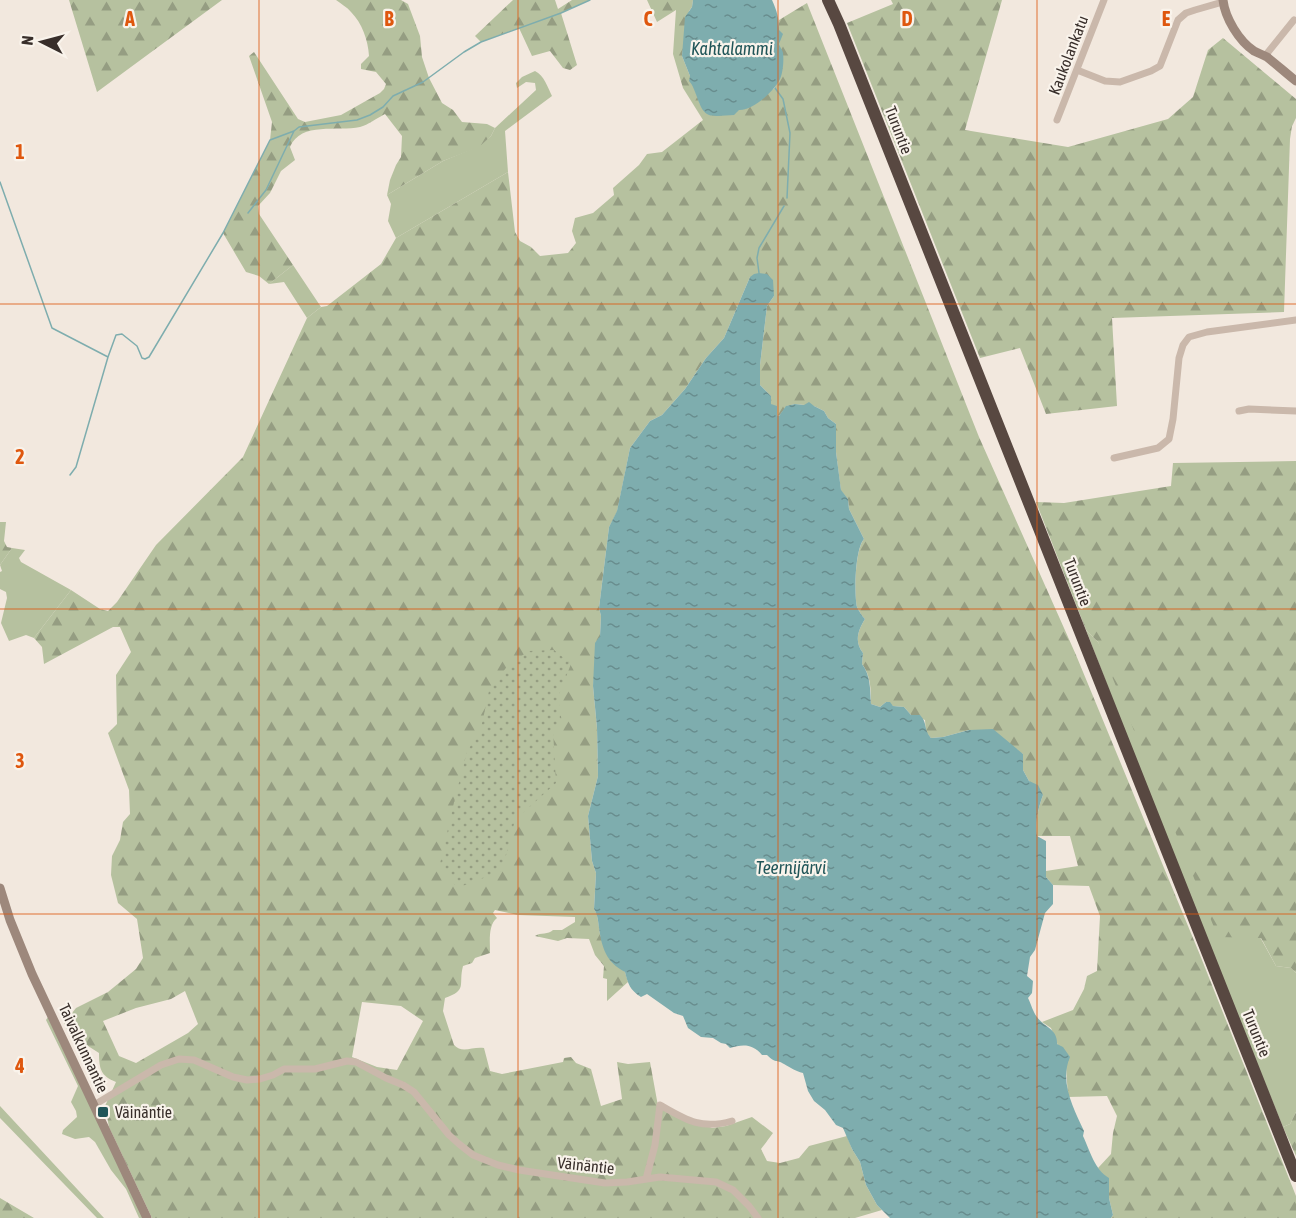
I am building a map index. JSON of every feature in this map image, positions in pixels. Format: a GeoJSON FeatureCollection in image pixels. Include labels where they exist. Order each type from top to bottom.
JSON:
{"type":"FeatureCollection","features":[{"type":"Feature","properties":{"kind":"highway","name":"Turuntie"},"geometry":{"type":"LineString","coordinates":[[828,0],[1296,1176]]}},
{"type":"Feature","properties":{"kind":"street","name":"Kaukolankatu"},"geometry":{"type":"LineString","coordinates":[[1057,120],[1104,0]]}},
{"type":"Feature","properties":{"kind":"street"},"geometry":{"type":"LineString","coordinates":[[1077,70],[1105,81],[1120,82],[1151,71],[1160,66],[1178,20],[1186,13],[1223,1],[1234,29],[1254,51],[1265,56],[1296,81]]}},
{"type":"Feature","properties":{"kind":"street"},"geometry":{"type":"LineString","coordinates":[[1265,56],[1294,20]]}},
{"type":"Feature","properties":{"kind":"street"},"geometry":{"type":"LineString","coordinates":[[1114,458],[1158,448],[1169,438],[1179,358],[1183,345],[1189,337],[1207,332],[1296,320]]}},
{"type":"Feature","properties":{"kind":"street"},"geometry":{"type":"LineString","coordinates":[[1239,411],[1249,409],[1296,411]]}},
{"type":"Feature","properties":{"kind":"street","name":"Taivalkunnantie"},"geometry":{"type":"LineString","coordinates":[[0,888],[32,974],[147,1218]]}},
{"type":"Feature","properties":{"kind":"street","name":"Väinäntie"},"geometry":{"type":"LineString","coordinates":[[94,1105],[161,1065],[179,1059],[194,1060],[233,1077],[247,1080],[260,1079],[284,1069],[315,1069],[347,1061],[356,1062],[414,1092],[459,1144],[473,1155],[498,1165],[605,1183],[660,1177],[716,1182],[733,1190],[758,1218]]}},
{"type":"Feature","properties":{"kind":"street"},"geometry":{"type":"LineString","coordinates":[[646,1179],[655,1145],[660,1105],[681,1117],[711,1126],[732,1121]]}},
{"type":"Feature","properties":{"kind":"green space"},"geometry":{"type":"Polygon","coordinates":[[[69,0],[222,0],[97,92],[69,0]]]}},
{"type":"Feature","properties":{"kind":"green space"},"geometry":{"type":"Polygon","coordinates":[[[336,0],[401,0],[408,4],[420,36],[422,57],[429,78],[442,103],[453,110],[462,122],[487,124],[495,128],[491,136],[479,147],[443,161],[387,195],[390,180],[401,157],[402,136],[385,114],[360,127],[321,129],[302,134],[290,147],[295,160],[281,171],[270,193],[258,206],[259,214],[293,265],[269,284],[259,276],[246,272],[223,233],[270,140],[272,122],[249,56],[254,52],[298,119],[305,122],[341,115],[380,93],[386,84],[376,72],[361,69],[361,64],[369,56],[366,38],[361,27],[355,16],[336,0]]]}},
{"type":"Feature","properties":{"kind":"green space"},"geometry":{"type":"Polygon","coordinates":[[[513,0],[555,0],[558,9],[572,0],[590,0],[561,13],[577,65],[570,70],[563,68],[550,51],[532,56],[519,28],[481,42],[475,36],[513,0]]]}},
{"type":"Feature","properties":{"kind":"green space"},"geometry":{"type":"Polygon","coordinates":[[[647,0],[693,0],[689,11],[682,56],[700,104],[739,110],[775,88],[779,20],[807,3],[979,437],[1076,655],[1200,955],[1296,1196],[1296,1218],[1111,1218],[1113,1215],[1109,1198],[1109,1179],[1098,1168],[1111,1154],[1117,1116],[1107,1096],[1068,1097],[1066,1066],[1051,1028],[1042,1022],[1073,1010],[1084,989],[1087,976],[1097,971],[1100,916],[1089,886],[1053,885],[1046,877],[1046,871],[1078,866],[1070,836],[1037,836],[1037,815],[1043,795],[1029,781],[1023,770],[1023,754],[969,730],[931,738],[926,732],[925,720],[911,715],[904,707],[893,706],[886,702],[880,707],[871,704],[870,683],[862,664],[863,653],[858,640],[860,627],[865,619],[857,607],[856,572],[864,539],[849,509],[848,499],[841,491],[836,452],[836,424],[828,418],[824,411],[814,406],[795,404],[787,406],[779,416],[777,415],[771,404],[771,396],[760,385],[767,306],[774,296],[750,277],[724,338],[706,358],[685,389],[662,415],[650,421],[630,448],[617,512],[609,527],[599,608],[600,636],[593,686],[598,776],[588,816],[592,861],[596,873],[594,909],[600,934],[606,952],[625,972],[628,982],[607,1001],[607,979],[603,978],[604,966],[595,955],[589,939],[567,938],[558,941],[535,936],[553,930],[562,930],[575,922],[575,917],[518,915],[495,910],[493,913],[497,918],[491,929],[490,953],[475,958],[472,963],[463,966],[461,986],[457,992],[445,998],[443,1011],[454,1045],[461,1049],[484,1048],[490,1071],[502,1074],[563,1062],[564,1058],[571,1057],[576,1063],[591,1069],[601,1106],[622,1099],[617,1062],[628,1064],[650,1062],[658,1106],[712,1128],[752,1117],[773,1133],[761,1149],[767,1161],[780,1163],[799,1158],[809,1146],[847,1136],[860,1162],[866,1185],[882,1210],[855,1218],[152,1218],[109,1127],[105,1106],[116,1082],[102,1071],[99,1053],[88,1046],[78,1052],[64,1023],[76,1008],[108,992],[136,969],[143,958],[137,919],[118,903],[111,875],[112,856],[120,840],[123,822],[130,814],[129,790],[108,733],[117,724],[116,675],[131,652],[120,627],[113,627],[44,664],[42,647],[34,638],[71,590],[100,609],[108,611],[117,602],[156,545],[243,457],[307,318],[321,307],[327,306],[381,264],[396,238],[508,172],[515,232],[520,241],[540,256],[568,253],[576,243],[572,231],[575,218],[593,213],[614,195],[613,188],[639,165],[647,154],[662,152],[703,120],[683,88],[673,54],[676,10],[657,22],[647,0]],[[185,991],[171,999],[136,1008],[103,1021],[119,1056],[136,1063],[188,1033],[198,1024],[185,991]],[[362,1002],[352,1057],[377,1067],[397,1070],[423,1021],[401,1006],[362,1002]]]}},
{"type":"Feature","properties":{"kind":"green space"},"geometry":{"type":"Polygon","coordinates":[[[891,0],[1002,0],[965,130],[1068,147],[1168,119],[1193,97],[1208,50],[1223,38],[1296,99],[1296,118],[1290,139],[1284,312],[1112,318],[1117,406],[1046,414],[1020,348],[980,358],[847,23],[893,4],[891,0]]]}},
{"type":"Feature","properties":{"kind":"green space"},"geometry":{"type":"Polygon","coordinates":[[[535,71],[543,79],[552,96],[505,131],[508,172],[396,238],[388,221],[391,204],[387,195],[443,161],[479,146],[491,136],[495,128],[536,90],[535,83],[526,82],[517,88],[516,83],[522,77],[535,71]]]}},
{"type":"Feature","properties":{"kind":"green space"},"geometry":{"type":"Polygon","coordinates":[[[293,265],[321,307],[307,318],[284,282],[269,284],[293,265]]]}},
{"type":"Feature","properties":{"kind":"green space"},"geometry":{"type":"Polygon","coordinates":[[[1296,461],[1296,973],[1291,968],[1276,966],[1261,938],[1218,937],[1098,642],[1086,630],[1036,502],[1064,503],[1171,486],[1173,463],[1296,461]]]}},
{"type":"Feature","properties":{"kind":"green space"},"geometry":{"type":"Polygon","coordinates":[[[0,522],[6,522],[4,541],[7,547],[12,548],[0,565],[0,522]]]}},
{"type":"Feature","properties":{"kind":"green space"},"geometry":{"type":"Polygon","coordinates":[[[12,548],[25,550],[19,558],[21,562],[71,590],[34,638],[26,635],[9,641],[1,623],[7,598],[6,592],[0,589],[0,572],[2,571],[0,565],[12,548]]]}},
{"type":"Feature","properties":{"kind":"green space"},"geometry":{"type":"Polygon","coordinates":[[[1086,630],[1098,642],[1276,966],[1291,968],[1296,973],[1296,1112],[1290,1124],[1283,1127],[1191,903],[1086,630]]]}},
{"type":"Feature","properties":{"kind":"green space"},"geometry":{"type":"Polygon","coordinates":[[[554,650],[571,664],[558,697],[562,723],[553,730],[556,783],[515,820],[502,871],[457,888],[440,864],[467,752],[481,728],[489,691],[508,665],[529,651],[554,650]]]}},
{"type":"Feature","properties":{"kind":"green space"},"geometry":{"type":"Polygon","coordinates":[[[48,1017],[144,1218],[139,1218],[126,1189],[111,1170],[95,1142],[89,1137],[75,1139],[62,1134],[63,1130],[77,1117],[71,1102],[78,1086],[46,1020],[48,1017]]]}},
{"type":"Feature","properties":{"kind":"green space"},"geometry":{"type":"Polygon","coordinates":[[[0,1106],[104,1218],[97,1218],[0,1118],[0,1106]]]}},
{"type":"Feature","properties":{"kind":"green space"},"geometry":{"type":"Polygon","coordinates":[[[1296,1112],[1296,1156],[1283,1127],[1290,1124],[1296,1112]]]}},
{"type":"Feature","properties":{"kind":"green space"},"geometry":{"type":"Polygon","coordinates":[[[0,1198],[34,1218],[0,1218],[0,1198]]]}},
{"type":"Feature","properties":{"kind":"water","name":"Kahtalammi"},"geometry":{"type":"Polygon","coordinates":[[[693,0],[772,0],[775,8],[779,30],[783,34],[779,44],[783,51],[780,78],[762,100],[739,110],[734,115],[714,116],[705,113],[689,81],[690,76],[682,56],[685,17],[692,7],[693,0]]]}},
{"type":"Feature","properties":{"kind":"water","name":"Teernijärvi"},"geometry":{"type":"Polygon","coordinates":[[[759,273],[767,274],[773,280],[774,296],[767,306],[760,385],[771,396],[771,404],[777,406],[777,415],[779,416],[786,406],[804,405],[809,402],[824,411],[828,418],[836,424],[836,452],[841,490],[848,499],[849,509],[864,539],[856,571],[857,607],[865,619],[860,627],[858,640],[863,653],[862,664],[869,678],[871,704],[880,707],[890,702],[893,706],[904,707],[911,715],[920,715],[931,738],[969,730],[993,729],[1023,754],[1023,770],[1029,781],[1038,785],[1043,795],[1037,815],[1036,831],[1037,836],[1046,841],[1046,877],[1053,885],[1053,904],[1045,913],[1035,950],[1030,957],[1027,976],[1033,981],[1032,993],[1028,998],[1037,1017],[1053,1032],[1057,1044],[1063,1047],[1070,1057],[1066,1076],[1069,1095],[1093,1160],[1109,1178],[1109,1198],[1113,1215],[1111,1218],[890,1218],[877,1205],[866,1185],[860,1162],[843,1128],[836,1125],[825,1110],[814,1101],[808,1091],[803,1073],[767,1055],[762,1055],[751,1047],[730,1048],[713,1038],[701,1037],[688,1028],[683,1016],[674,1013],[647,994],[641,997],[634,992],[625,972],[613,964],[604,948],[594,909],[596,873],[592,861],[588,816],[598,776],[593,686],[595,643],[600,636],[599,608],[609,527],[617,511],[630,448],[650,421],[662,415],[685,389],[706,358],[724,338],[750,277],[759,273]]]}},
{"type":"Feature","properties":{"kind":"waterway"},"geometry":{"type":"LineString","coordinates":[[70,475],[76,467],[116,335],[122,334],[137,346],[142,358],[149,357],[223,233],[270,140],[299,127],[357,120],[370,115],[383,107],[393,96],[423,82],[481,42],[590,0]]}},
{"type":"Feature","properties":{"kind":"waterway"},"geometry":{"type":"LineString","coordinates":[[775,88],[783,99],[790,133],[787,198]]}},
{"type":"Feature","properties":{"kind":"waterway"},"geometry":{"type":"LineString","coordinates":[[248,213],[266,190],[294,131]]}},
{"type":"Feature","properties":{"kind":"waterway"},"geometry":{"type":"LineString","coordinates":[[0,182],[52,328],[108,357]]}},
{"type":"Feature","properties":{"kind":"waterway"},"geometry":{"type":"LineString","coordinates":[[759,273],[757,258],[759,248],[784,206]]}},
{"type":"Feature","properties":{"kind":"place","name":"Väinäntie"},"geometry":{"type":"Point","coordinates":[103,1112]}}]}
